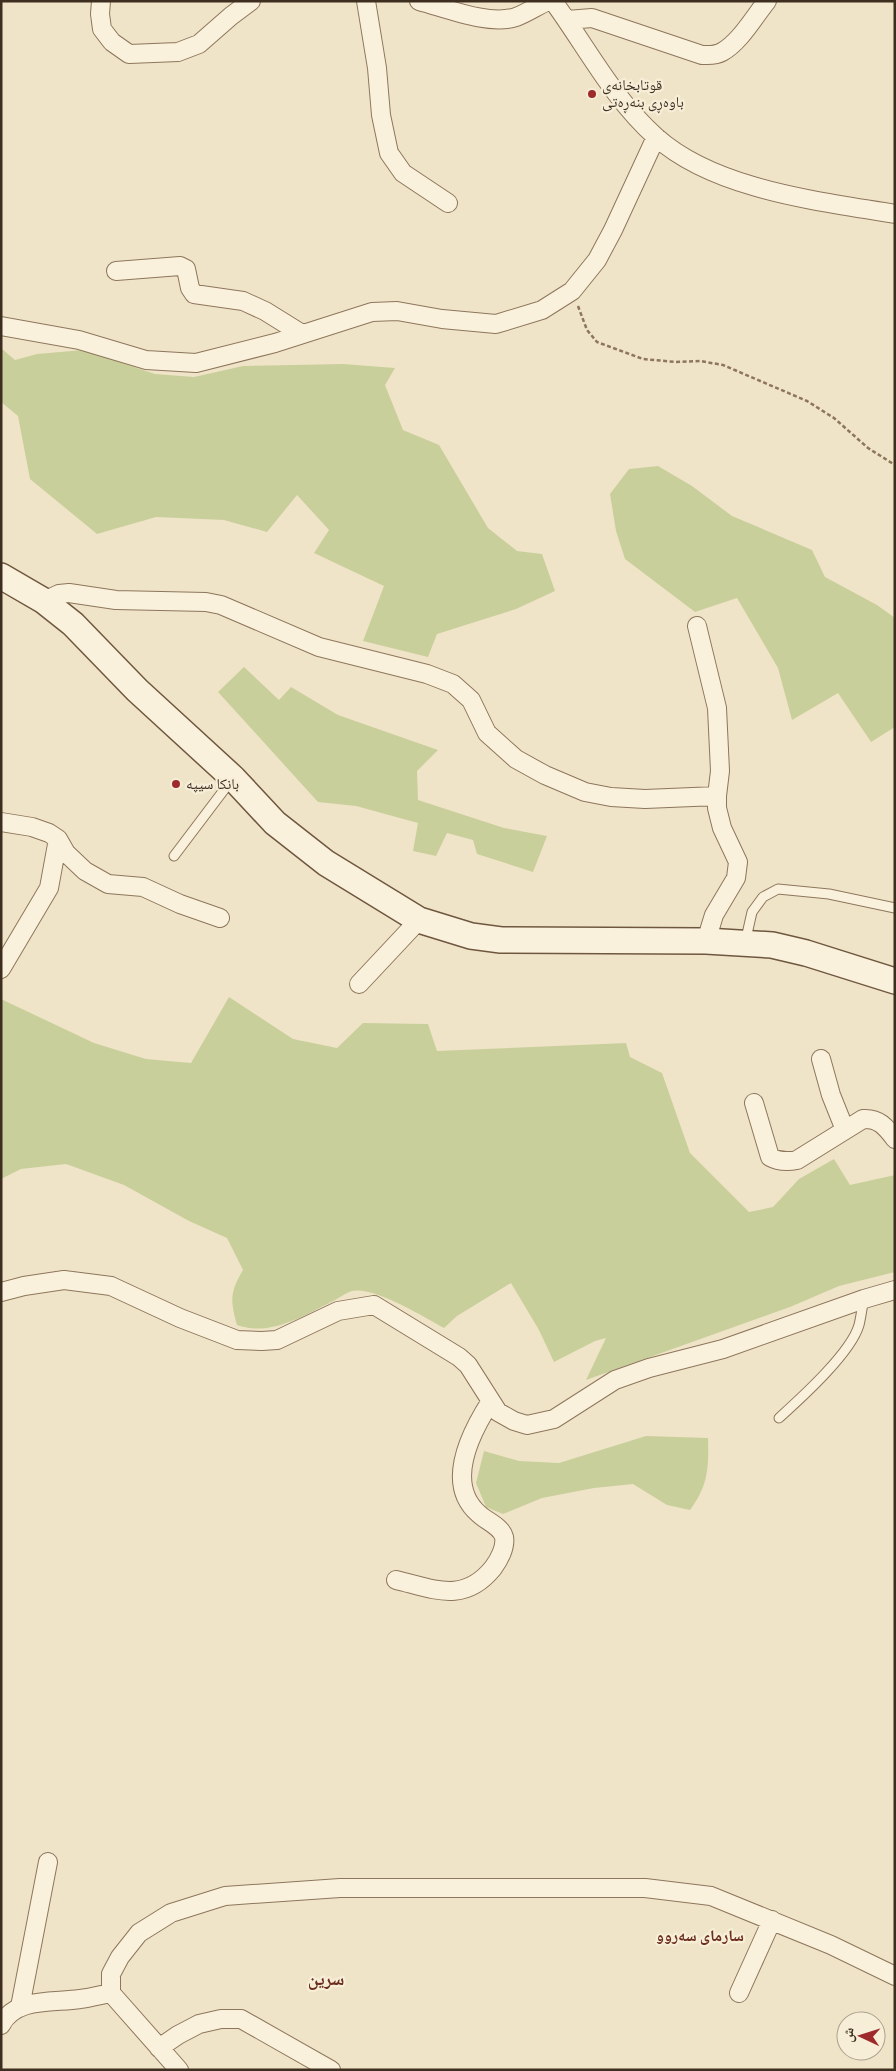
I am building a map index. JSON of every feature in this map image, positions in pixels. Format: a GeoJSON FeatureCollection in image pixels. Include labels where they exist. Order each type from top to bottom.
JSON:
{"type":"FeatureCollection","features":[{"type":"Feature","properties":{"kind":"street"},"geometry":{"type":"LineString","coordinates":[[101,1],[102,29],[112,42],[129,54],[178,52],[199,44],[251,1]]}},
{"type":"Feature","properties":{"kind":"street"},"geometry":{"type":"LineString","coordinates":[[366,1],[377,68],[381,115],[389,153],[403,173],[448,203]]}},
{"type":"Feature","properties":{"kind":"street"},"geometry":{"type":"LineString","coordinates":[[419,1],[484,18],[499,19],[515,17],[548,1]]}},
{"type":"Feature","properties":{"kind":"street"},"geometry":{"type":"LineString","coordinates":[[553,1],[631,111],[656,137],[684,157],[728,178],[834,204],[895,214]]}},
{"type":"Feature","properties":{"kind":"street"},"geometry":{"type":"LineString","coordinates":[[566,20],[592,18],[702,55],[713,56],[722,52],[736,39],[765,2]]}},
{"type":"Feature","properties":{"kind":"street"},"geometry":{"type":"LineString","coordinates":[[1,326],[79,340],[146,360],[196,363],[302,334],[372,312],[397,311],[442,320],[496,324],[542,310],[572,291],[597,260],[656,137]]}},
{"type":"Feature","properties":{"kind":"street"},"geometry":{"type":"LineString","coordinates":[[116,271],[180,266],[186,269],[190,288],[194,294],[242,301],[265,311],[302,334]]}},
{"type":"Feature","properties":{"kind":"street"},"geometry":{"type":"LineString","coordinates":[[1,576],[44,601],[73,624],[137,690],[233,778],[282,829],[326,863],[419,920],[471,936],[501,940],[706,941],[772,945],[806,953],[895,982]]}},
{"type":"Feature","properties":{"kind":"street"},"geometry":{"type":"LineString","coordinates":[[44,601],[59,594],[69,594],[116,600],[206,602],[220,605],[319,647],[427,674],[453,684],[471,700],[487,733],[516,759],[545,775],[585,792],[611,798],[645,799],[717,796]]}},
{"type":"Feature","properties":{"kind":"street"},"geometry":{"type":"LineString","coordinates":[[697,626],[717,708],[720,771],[717,796],[722,828],[738,862],[736,878],[714,915],[706,941]]}},
{"type":"Feature","properties":{"kind":"street"},"geometry":{"type":"LineString","coordinates":[[1,822],[32,828],[58,839],[66,853],[94,877],[108,884],[143,887],[180,904],[220,918]]}},
{"type":"Feature","properties":{"kind":"street"},"geometry":{"type":"LineString","coordinates":[[1,969],[49,888],[58,839]]}},
{"type":"Feature","properties":{"kind":"street"},"geometry":{"type":"LineString","coordinates":[[359,984],[419,920]]}},
{"type":"Feature","properties":{"kind":"street"},"geometry":{"type":"LineString","coordinates":[[821,1059],[831,1095],[845,1130]]}},
{"type":"Feature","properties":{"kind":"street"},"geometry":{"type":"LineString","coordinates":[[754,1103],[770,1158],[775,1160],[786,1162],[796,1160],[863,1119],[872,1118],[880,1122],[895,1139]]}},
{"type":"Feature","properties":{"kind":"street"},"geometry":{"type":"LineString","coordinates":[[1,1292],[24,1286],[64,1280],[111,1286],[180,1318],[238,1340],[262,1341],[277,1340],[338,1311],[374,1306],[468,1364],[498,1412],[527,1425],[554,1419],[616,1380],[649,1368],[723,1350],[864,1299],[895,1290]]}},
{"type":"Feature","properties":{"kind":"street"},"geometry":{"type":"LineString","coordinates":[[396,1580],[446,1592],[459,1592],[474,1586],[486,1577],[497,1563],[503,1549],[504,1536],[498,1528],[469,1505],[463,1493],[464,1454],[479,1420],[491,1401]]}},
{"type":"Feature","properties":{"kind":"street"},"geometry":{"type":"LineString","coordinates":[[20,2006],[48,1862]]}},
{"type":"Feature","properties":{"kind":"street"},"geometry":{"type":"LineString","coordinates":[[177,2069],[111,1993],[111,1974],[120,1957],[139,1933],[171,1913],[225,1896],[340,1888],[645,1888],[711,1896],[831,1945],[895,1976]]}},
{"type":"Feature","properties":{"kind":"street"},"geometry":{"type":"LineString","coordinates":[[739,1993],[772,1920]]}},
{"type":"Feature","properties":{"kind":"street"},"geometry":{"type":"LineString","coordinates":[[1,2025],[5,2017],[20,2006],[111,1993]]}},
{"type":"Feature","properties":{"kind":"street"},"geometry":{"type":"LineString","coordinates":[[159,2048],[199,2024],[221,2018],[241,2019],[331,2070]]}},
{"type":"Feature","properties":{"kind":"lane"},"geometry":{"type":"LineString","coordinates":[[174,856],[233,778]]}},
{"type":"Feature","properties":{"kind":"lane"},"geometry":{"type":"LineString","coordinates":[[745,943],[752,912],[762,897],[778,889],[829,894],[895,908]]}},
{"type":"Feature","properties":{"kind":"lane"},"geometry":{"type":"LineString","coordinates":[[779,1418],[807,1393],[837,1360],[852,1340],[859,1326],[864,1299]]}},
{"type":"Feature","properties":{"kind":"path"},"geometry":{"type":"LineString","coordinates":[[572,291],[587,330],[597,342],[643,359],[676,362],[700,361],[723,365],[808,401],[834,418],[868,448],[895,465]]}},
{"type":"Feature","properties":{"kind":"green space"},"geometry":{"type":"Polygon","coordinates":[[[1,348],[15,360],[37,354],[83,350],[155,374],[194,377],[243,366],[343,364],[395,368],[385,385],[403,430],[439,445],[488,528],[517,551],[542,554],[555,591],[516,609],[437,634],[428,657],[363,641],[384,586],[314,553],[329,530],[297,495],[267,532],[224,520],[156,517],[97,534],[30,479],[18,416],[1,402],[1,348]]]}},
{"type":"Feature","properties":{"kind":"green space"},"geometry":{"type":"Polygon","coordinates":[[[658,466],[692,486],[732,516],[812,550],[825,577],[877,605],[895,618],[895,727],[871,742],[838,693],[792,720],[778,668],[737,598],[695,612],[625,559],[616,531],[610,494],[629,469],[658,466]]]}},
{"type":"Feature","properties":{"kind":"green space"},"geometry":{"type":"Polygon","coordinates":[[[244,667],[279,700],[291,687],[338,715],[438,750],[417,771],[418,800],[504,828],[547,836],[533,872],[477,854],[473,840],[447,833],[436,856],[413,851],[418,823],[356,806],[318,802],[218,692],[244,667]]]}},
{"type":"Feature","properties":{"kind":"green space"},"geometry":{"type":"Polygon","coordinates":[[[229,997],[293,1039],[337,1048],[363,1023],[428,1024],[437,1051],[626,1043],[630,1057],[662,1073],[690,1153],[749,1212],[773,1207],[799,1179],[834,1159],[850,1185],[895,1175],[895,1272],[839,1286],[790,1307],[586,1380],[606,1338],[595,1341],[554,1362],[539,1330],[511,1283],[457,1316],[444,1328],[386,1298],[361,1291],[349,1292],[298,1319],[274,1327],[249,1328],[237,1325],[232,1296],[243,1270],[227,1238],[189,1221],[124,1185],[66,1164],[21,1169],[1,1179],[1,999],[94,1043],[146,1059],[191,1063],[229,997]]]}},
{"type":"Feature","properties":{"kind":"green space"},"geometry":{"type":"Polygon","coordinates":[[[646,1436],[708,1438],[708,1459],[704,1485],[690,1510],[667,1505],[633,1484],[594,1488],[542,1498],[503,1514],[486,1507],[476,1483],[484,1451],[519,1461],[559,1463],[646,1436]]]}},
{"type":"Feature","properties":{"kind":"place","name":"قوتابخانەی باوەڕی بنەڕەتی"},"geometry":{"type":"Point","coordinates":[592,94]}},
{"type":"Feature","properties":{"kind":"place","name":"بانکا سیپە"},"geometry":{"type":"Point","coordinates":[176,784]}},
{"type":"Feature","properties":{"kind":"district","name":"سارمای سەروو"},"geometry":{"type":"Point","coordinates":[700,1935]}},
{"type":"Feature","properties":{"kind":"district","name":"سرين"},"geometry":{"type":"Point","coordinates":[326,1979]}}]}
